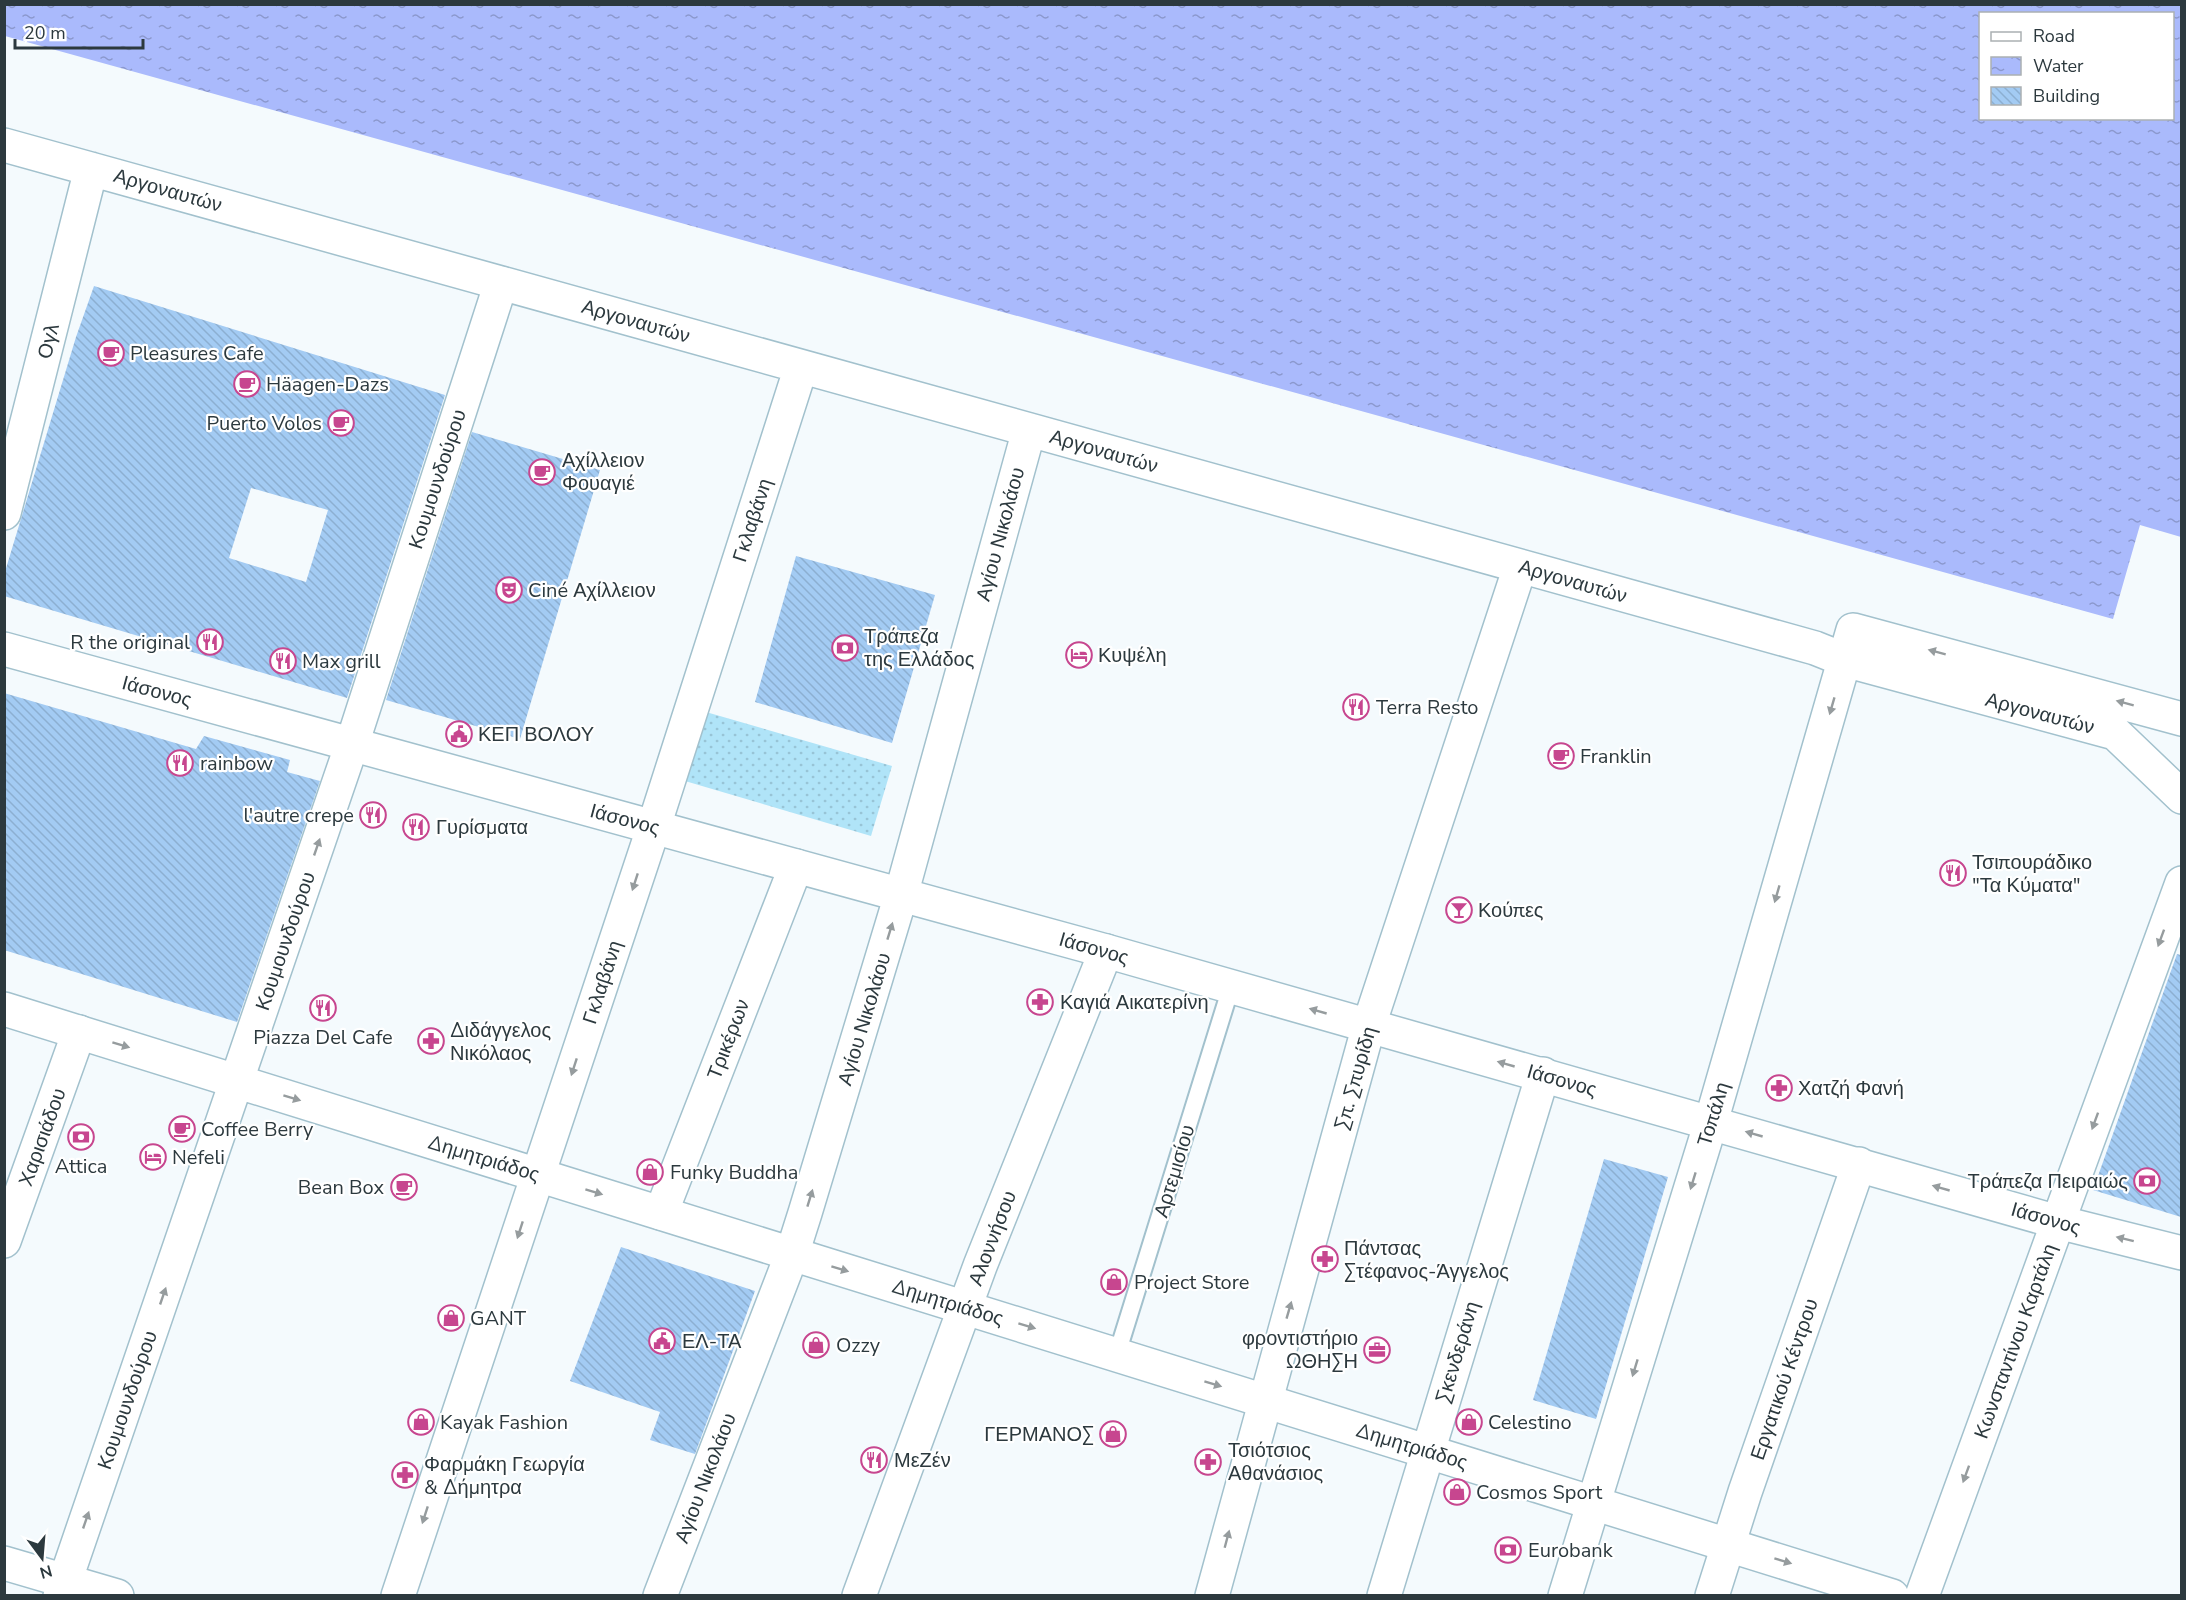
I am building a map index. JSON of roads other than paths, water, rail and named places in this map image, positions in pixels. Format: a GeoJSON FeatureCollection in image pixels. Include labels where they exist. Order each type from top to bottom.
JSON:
{"type":"FeatureCollection","features":[{"type":"Feature","properties":{"kind":"street","name":"Αργοναυτών"},"geometry":{"type":"LineString","coordinates":[[4,145],[1815,648],[1849,645],[2181,718]]}},
{"type":"Feature","properties":{"kind":"street","name":"Ογλ"},"geometry":{"type":"LineString","coordinates":[[4,513],[91,169]]}},
{"type":"Feature","properties":{"kind":"street","name":"Κουμουνδούρου"},"geometry":{"type":"LineString","coordinates":[[63,1588],[352,744],[501,283]]}},
{"type":"Feature","properties":{"kind":"street","name":"Γκλαβάνη"},"geometry":{"type":"LineString","coordinates":[[398,1596],[654,826],[801,367]]}},
{"type":"Feature","properties":{"kind":"street","name":"Αγίου Νικολάου"},"geometry":{"type":"LineString","coordinates":[[660,1596],[792,1254],[901,895],[1029,430]]}},
{"type":"Feature","properties":{"kind":"street","name":"Σπ. Σπυρίδη"},"geometry":{"type":"LineString","coordinates":[[1212,1596],[1264,1400],[1369,1026],[1520,567]]}},
{"type":"Feature","properties":{"kind":"street","name":"Αργοναυτών"},"geometry":{"type":"LineString","coordinates":[[1849,645],[2115,733],[2181,796]]}},
{"type":"Feature","properties":{"kind":"street","name":"Τοπάλη"},"geometry":{"type":"LineString","coordinates":[[1565,1596],[1711,1122],[1849,645]]}},
{"type":"Feature","properties":{"kind":"street","name":"Ιάσονος"},"geometry":{"type":"LineString","coordinates":[[4,649],[1106,951],[2058,1222],[2181,1253]]}},
{"type":"Feature","properties":{"kind":"street","name":"Τρικέρων"},"geometry":{"type":"LineString","coordinates":[[661,1213],[796,866]]}},
{"type":"Feature","properties":{"kind":"street","name":"Κωνσταντίνου Καρτάλη"},"geometry":{"type":"LineString","coordinates":[[1922,1596],[2181,883]]}},
{"type":"Feature","properties":{"kind":"street","name":"Αλοννήσου"},"geometry":{"type":"LineString","coordinates":[[859,1596],[965,1307],[1106,951]]}},
{"type":"Feature","properties":{"kind":"street","name":"Δημητριάδος"},"geometry":{"type":"LineString","coordinates":[[4,1009],[1892,1596]]}},
{"type":"Feature","properties":{"kind":"street","name":"Χαρισιάδου"},"geometry":{"type":"LineString","coordinates":[[4,1241],[79,1032]]}},
{"type":"Feature","properties":{"kind":"street","name":"Σκενδεράνη"},"geometry":{"type":"LineString","coordinates":[[1384,1596],[1426,1450],[1543,1074]]}},
{"type":"Feature","properties":{"kind":"street","name":"Εργατικού Κέντρου"},"geometry":{"type":"LineString","coordinates":[[1712,1596],[1727,1544],[1859,1164]]}},
{"type":"Feature","properties":{"kind":"street"},"geometry":{"type":"LineString","coordinates":[[4,1563],[63,1588],[117,1596]]}},
{"type":"Feature","properties":{"kind":"lane","name":"Αρτεμισίου"},"geometry":{"type":"LineString","coordinates":[[1117,1354],[1231,987]]}},
{"type":"Feature","properties":{"kind":"water"},"geometry":{"type":"Polygon","coordinates":[[[4,5],[2181,5],[2181,537],[2140,525],[2113,619],[5,36],[4,5]]]}},
{"type":"Feature","properties":{"kind":"place","name":"Pleasures Cafe"},"geometry":{"type":"Point","coordinates":[111,353]}},
{"type":"Feature","properties":{"kind":"place","name":"Häagen-Dazs"},"geometry":{"type":"Point","coordinates":[247,384]}},
{"type":"Feature","properties":{"kind":"place","name":"Puerto Volos"},"geometry":{"type":"Point","coordinates":[341,423]}},
{"type":"Feature","properties":{"kind":"place","name":"Αχίλλειον Φουαγιέ"},"geometry":{"type":"Point","coordinates":[542,472]}},
{"type":"Feature","properties":{"kind":"place","name":"Ciné Αχίλλειον"},"geometry":{"type":"Point","coordinates":[509,590]}},
{"type":"Feature","properties":{"kind":"place","name":"R the original"},"geometry":{"type":"Point","coordinates":[210,642]}},
{"type":"Feature","properties":{"kind":"place","name":"Τράπεζα της Ελλάδος"},"geometry":{"type":"Point","coordinates":[845,648]}},
{"type":"Feature","properties":{"kind":"place","name":"Κυψέλη"},"geometry":{"type":"Point","coordinates":[1079,655]}},
{"type":"Feature","properties":{"kind":"place","name":"Max grill"},"geometry":{"type":"Point","coordinates":[283,661]}},
{"type":"Feature","properties":{"kind":"place","name":"Terra Resto"},"geometry":{"type":"Point","coordinates":[1356,707]}},
{"type":"Feature","properties":{"kind":"place","name":"ΚΕΠ ΒΟΛΟΥ"},"geometry":{"type":"Point","coordinates":[459,734]}},
{"type":"Feature","properties":{"kind":"place","name":"Franklin"},"geometry":{"type":"Point","coordinates":[1561,756]}},
{"type":"Feature","properties":{"kind":"place","name":"rainbow"},"geometry":{"type":"Point","coordinates":[180,763]}},
{"type":"Feature","properties":{"kind":"place","name":"l'autre crepe"},"geometry":{"type":"Point","coordinates":[373,815]}},
{"type":"Feature","properties":{"kind":"place","name":"Γυρίσματα"},"geometry":{"type":"Point","coordinates":[416,827]}},
{"type":"Feature","properties":{"kind":"place","name":"Τσιπουράδικο \"Τα Κύματα\""},"geometry":{"type":"Point","coordinates":[1953,873]}},
{"type":"Feature","properties":{"kind":"place","name":"Κούπες"},"geometry":{"type":"Point","coordinates":[1459,910]}},
{"type":"Feature","properties":{"kind":"place","name":"Καγιά Αικατερίνη"},"geometry":{"type":"Point","coordinates":[1040,1002]}},
{"type":"Feature","properties":{"kind":"place","name":"Piazza Del Cafe"},"geometry":{"type":"Point","coordinates":[323,1008]}},
{"type":"Feature","properties":{"kind":"place","name":"Διδάγγελος Νικόλαος"},"geometry":{"type":"Point","coordinates":[431,1041]}},
{"type":"Feature","properties":{"kind":"place","name":"Χατζή Φανή"},"geometry":{"type":"Point","coordinates":[1779,1088]}},
{"type":"Feature","properties":{"kind":"place","name":"Coffee Berry"},"geometry":{"type":"Point","coordinates":[182,1129]}},
{"type":"Feature","properties":{"kind":"place","name":"Attica"},"geometry":{"type":"Point","coordinates":[81,1137]}},
{"type":"Feature","properties":{"kind":"place","name":"Nefeli"},"geometry":{"type":"Point","coordinates":[153,1157]}},
{"type":"Feature","properties":{"kind":"place","name":"Funky Buddha"},"geometry":{"type":"Point","coordinates":[650,1172]}},
{"type":"Feature","properties":{"kind":"place","name":"Τράπεζα Πειραιώς"},"geometry":{"type":"Point","coordinates":[2147,1181]}},
{"type":"Feature","properties":{"kind":"place","name":"Bean Box"},"geometry":{"type":"Point","coordinates":[404,1187]}},
{"type":"Feature","properties":{"kind":"place","name":"Πάντσας Στέφανος-Άγγελος"},"geometry":{"type":"Point","coordinates":[1325,1259]}},
{"type":"Feature","properties":{"kind":"place","name":"Project Store"},"geometry":{"type":"Point","coordinates":[1114,1282]}},
{"type":"Feature","properties":{"kind":"place","name":"GANT"},"geometry":{"type":"Point","coordinates":[451,1318]}},
{"type":"Feature","properties":{"kind":"place","name":"ΕΛ-ΤΑ"},"geometry":{"type":"Point","coordinates":[662,1341]}},
{"type":"Feature","properties":{"kind":"place","name":"Ozzy"},"geometry":{"type":"Point","coordinates":[816,1345]}},
{"type":"Feature","properties":{"kind":"place","name":"φροντιστήριο ΩΘΗΣΗ"},"geometry":{"type":"Point","coordinates":[1377,1350]}},
{"type":"Feature","properties":{"kind":"place","name":"Kayak Fashion"},"geometry":{"type":"Point","coordinates":[421,1422]}},
{"type":"Feature","properties":{"kind":"place","name":"Celestino"},"geometry":{"type":"Point","coordinates":[1469,1422]}},
{"type":"Feature","properties":{"kind":"place","name":"ΓΕΡΜΑΝΟΣ"},"geometry":{"type":"Point","coordinates":[1113,1434]}},
{"type":"Feature","properties":{"kind":"place","name":"ΜεΖέν"},"geometry":{"type":"Point","coordinates":[874,1460]}},
{"type":"Feature","properties":{"kind":"place","name":"Τσιότσιος Αθανάσιος"},"geometry":{"type":"Point","coordinates":[1208,1462]}},
{"type":"Feature","properties":{"kind":"place","name":"Φαρμάκη Γεωργία & Δήμητρα"},"geometry":{"type":"Point","coordinates":[405,1475]}},
{"type":"Feature","properties":{"kind":"place","name":"Cosmos Sport"},"geometry":{"type":"Point","coordinates":[1457,1492]}},
{"type":"Feature","properties":{"kind":"place","name":"Eurobank"},"geometry":{"type":"Point","coordinates":[1508,1550]}}]}
